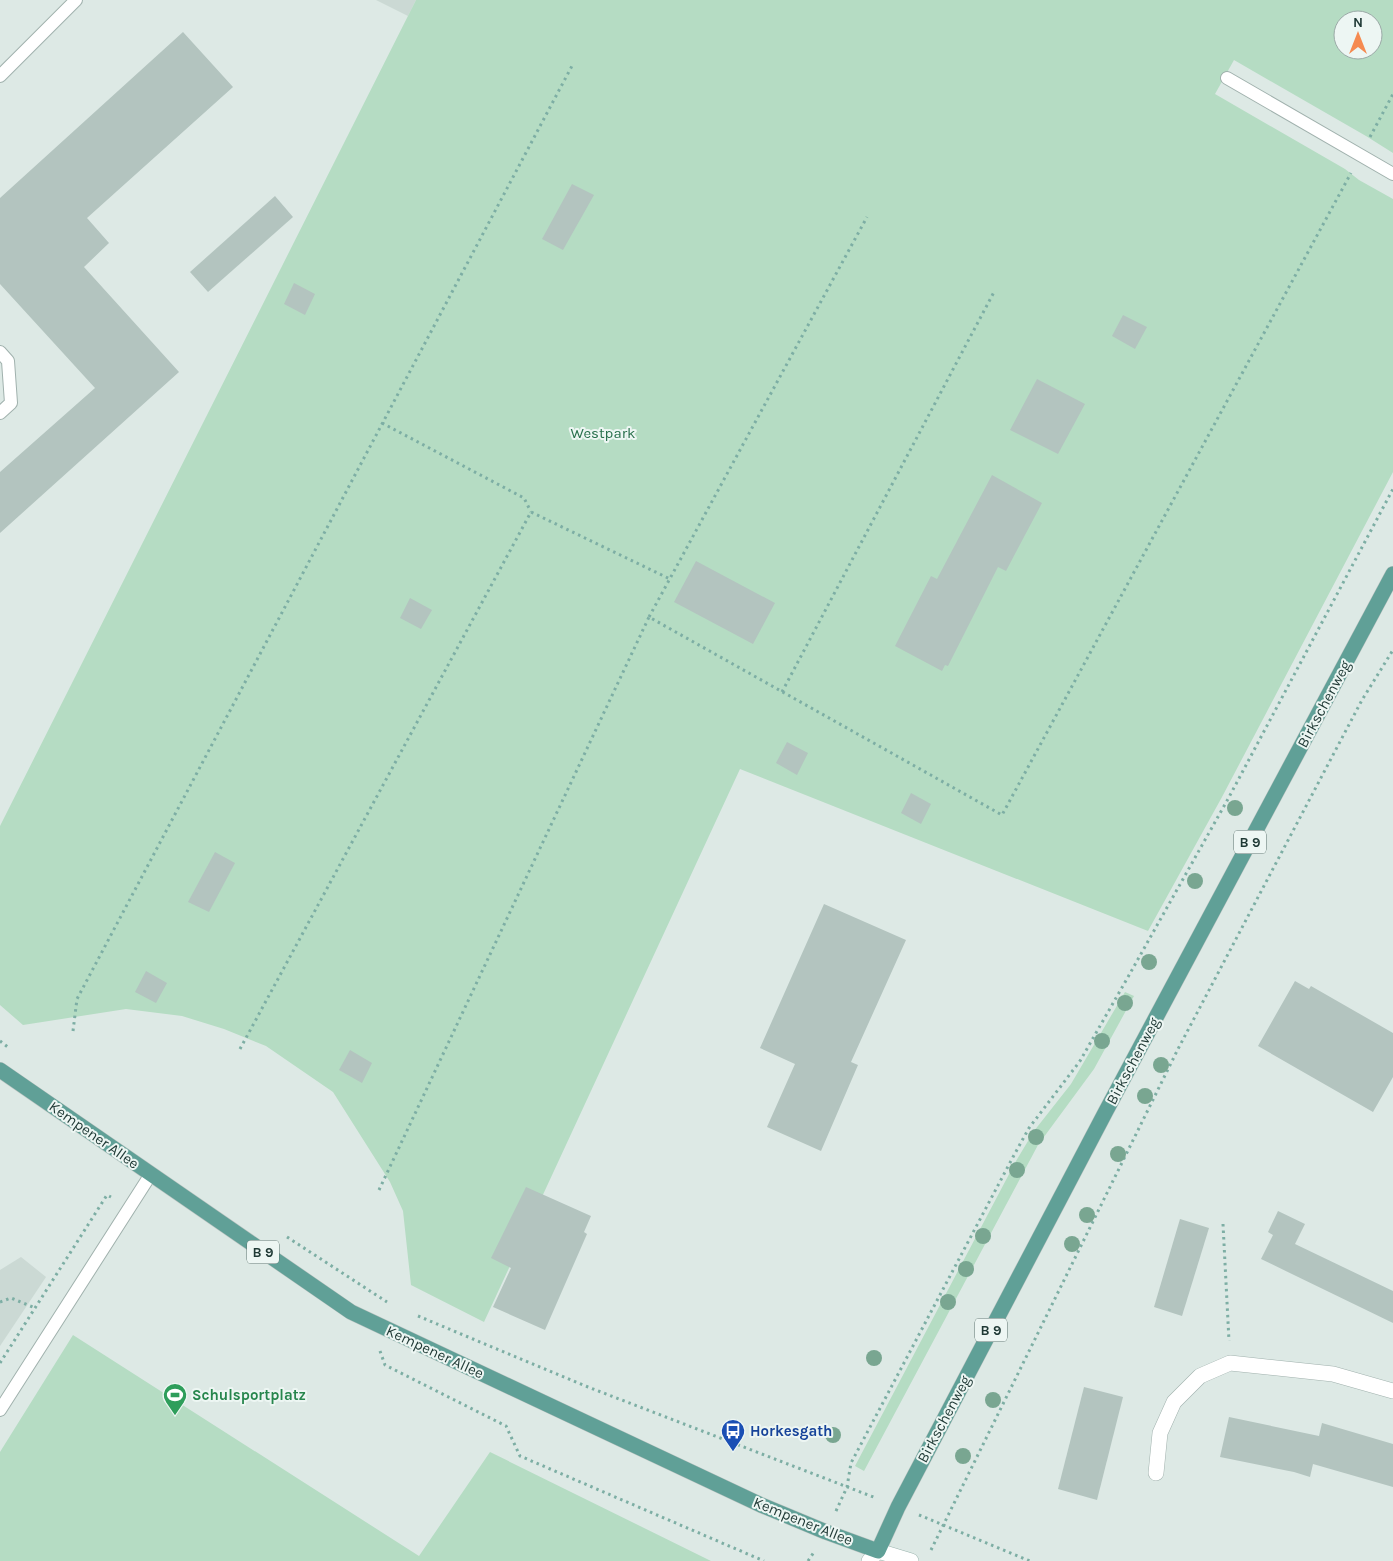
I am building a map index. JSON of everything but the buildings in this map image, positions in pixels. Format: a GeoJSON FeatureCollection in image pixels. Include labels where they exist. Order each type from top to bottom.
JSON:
{"type":"FeatureCollection","features":[{"type":"Feature","properties":{"kind":"main road","name":"Birkschenweg"},"geometry":{"type":"LineString","coordinates":[[873,1556],[1106,1111],[1393,574]]}},
{"type":"Feature","properties":{"kind":"main road","name":"Kempener Allee"},"geometry":{"type":"LineString","coordinates":[[0,1070],[351,1312],[761,1505],[826,1532],[873,1556]]}},
{"type":"Feature","properties":{"kind":"street"},"geometry":{"type":"LineString","coordinates":[[1156,1473],[1160,1433],[1174,1402],[1200,1376],[1230,1363],[1333,1374],[1393,1390]]}},
{"type":"Feature","properties":{"kind":"street","name":"Kempener Allee"},"geometry":{"type":"LineString","coordinates":[[873,1556],[911,1561]]}},
{"type":"Feature","properties":{"kind":"lane"},"geometry":{"type":"LineString","coordinates":[[0,76],[76,0]]}},
{"type":"Feature","properties":{"kind":"lane"},"geometry":{"type":"LineString","coordinates":[[1227,78],[1393,174]]}},
{"type":"Feature","properties":{"kind":"lane"},"geometry":{"type":"LineString","coordinates":[[0,352],[8,361],[11,403],[0,413]]}},
{"type":"Feature","properties":{"kind":"lane"},"geometry":{"type":"LineString","coordinates":[[0,1410],[151,1174]]}},
{"type":"Feature","properties":{"kind":"path"},"geometry":{"type":"LineString","coordinates":[[73,1031],[77,999],[573,64]]}},
{"type":"Feature","properties":{"kind":"path"},"geometry":{"type":"LineString","coordinates":[[649,617],[1002,815],[1393,94]]}},
{"type":"Feature","properties":{"kind":"path"},"geometry":{"type":"LineString","coordinates":[[379,1190],[649,617],[867,217]]}},
{"type":"Feature","properties":{"kind":"path"},"geometry":{"type":"LineString","coordinates":[[782,692],[994,292]]}},
{"type":"Feature","properties":{"kind":"path"},"geometry":{"type":"LineString","coordinates":[[382,423],[524,498],[531,512],[670,579]]}},
{"type":"Feature","properties":{"kind":"path"},"geometry":{"type":"LineString","coordinates":[[411,1313],[588,1387],[847,1487],[851,1463],[1012,1157],[1029,1128],[1080,1061],[1128,977],[1228,799],[1393,489]]}},
{"type":"Feature","properties":{"kind":"path"},"geometry":{"type":"LineString","coordinates":[[240,1049],[531,512]]}},
{"type":"Feature","properties":{"kind":"path"},"geometry":{"type":"LineString","coordinates":[[929,1554],[1178,1049],[1362,700],[1393,650]]}},
{"type":"Feature","properties":{"kind":"path"},"geometry":{"type":"LineString","coordinates":[[0,1041],[13,1051]]}},
{"type":"Feature","properties":{"kind":"path"},"geometry":{"type":"LineString","coordinates":[[1223,1224],[1230,1363]]}},
{"type":"Feature","properties":{"kind":"path"},"geometry":{"type":"LineString","coordinates":[[279,1232],[393,1305]]}},
{"type":"Feature","properties":{"kind":"path"},"geometry":{"type":"LineString","coordinates":[[0,1302],[11,1298],[35,1308]]}},
{"type":"Feature","properties":{"kind":"path"},"geometry":{"type":"LineString","coordinates":[[944,1525],[1030,1561]]}},
{"type":"Feature","properties":{"kind":"shaded area"},"geometry":{"type":"Polygon","coordinates":[[[376,0],[416,0],[408,16],[376,0]]]}},
{"type":"Feature","properties":{"kind":"shaded area"},"geometry":{"type":"Polygon","coordinates":[[[21,1257],[46,1277],[0,1346],[0,1270],[21,1257]]]}},
{"type":"Feature","properties":{"kind":"green space","name":"Westpark"},"geometry":{"type":"Polygon","coordinates":[[[416,0],[1393,0],[1393,153],[1234,60],[1215,94],[1393,199],[1393,472],[1222,797],[1148,931],[740,769],[484,1322],[411,1285],[403,1211],[390,1182],[333,1092],[266,1046],[224,1029],[182,1016],[126,1009],[23,1025],[0,1005],[0,826],[416,0]]]}},
{"type":"Feature","properties":{"kind":"green space"},"geometry":{"type":"Polygon","coordinates":[[[1125,992],[1134,996],[1094,1069],[1038,1145],[864,1471],[855,1466],[1016,1161],[1034,1131],[1071,1084],[1125,992]]]}},
{"type":"Feature","properties":{"kind":"green space"},"geometry":{"type":"Polygon","coordinates":[[[73,1335],[419,1556],[490,1452],[711,1561],[0,1561],[0,1452],[73,1335]]]}},
{"type":"Feature","properties":{"kind":"place","name":"Schulsportplatz"},"geometry":{"type":"Point","coordinates":[175,1416]}},
{"type":"Feature","properties":{"kind":"place","name":"Horkesgath"},"geometry":{"type":"Point","coordinates":[733,1452]}}]}
